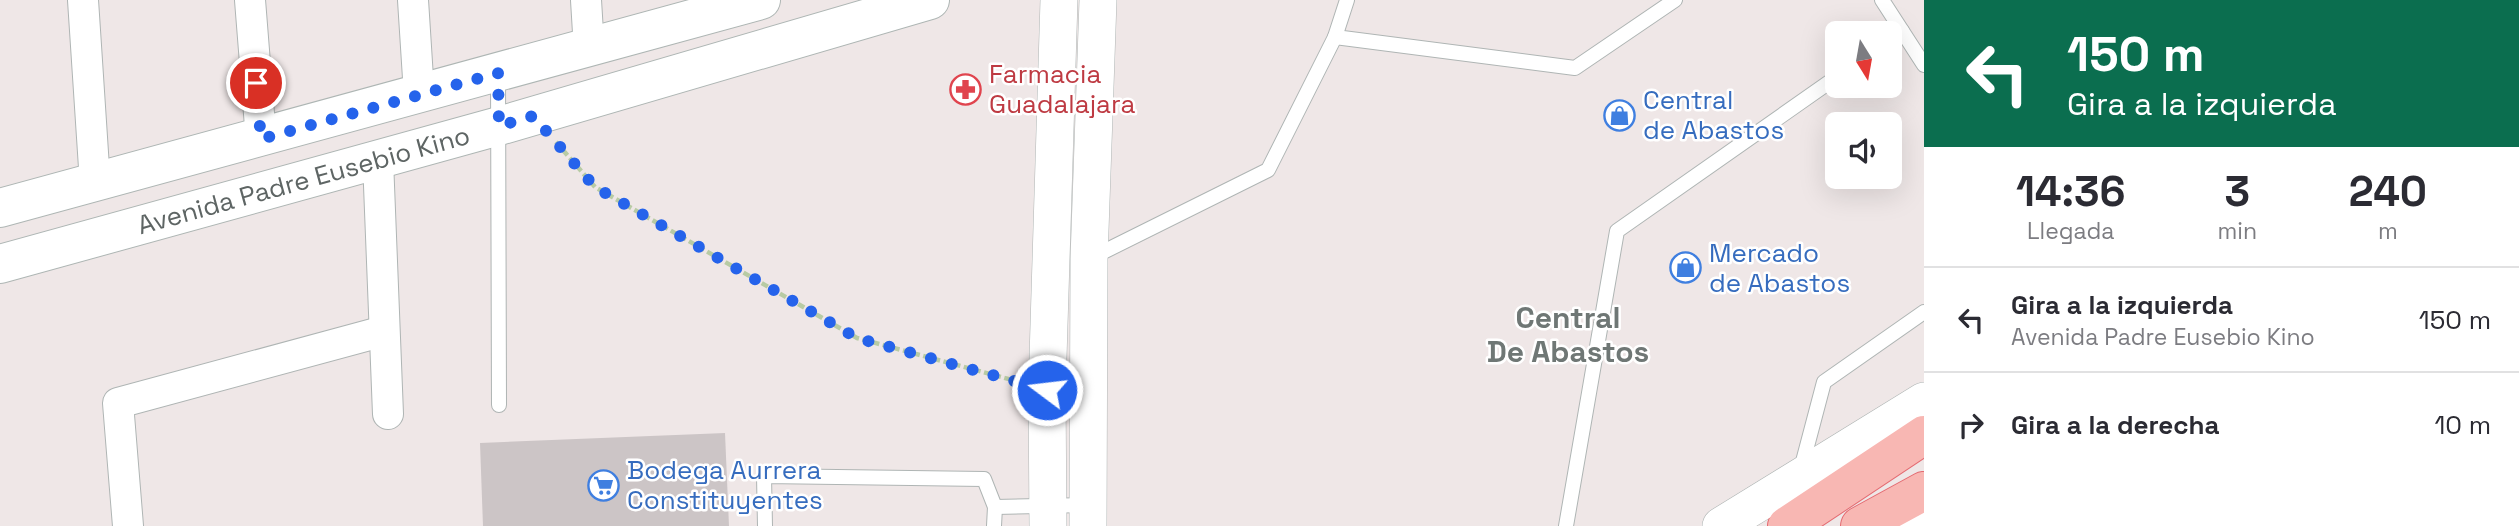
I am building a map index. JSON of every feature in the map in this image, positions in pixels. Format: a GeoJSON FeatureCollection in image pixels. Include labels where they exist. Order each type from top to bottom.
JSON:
{"type":"FeatureCollection","features":[{"type":"Feature","properties":{"kind":"main road","name":"Avenida Padre Eusebio Kino"},"geometry":{"type":"LineString","coordinates":[[0,264],[516,121],[930,0]]}},
{"type":"Feature","properties":{"kind":"main road","name":"Avenida Padre Eusebio Kino"},"geometry":{"type":"LineString","coordinates":[[0,208],[261,139],[756,1]]}},
{"type":"Feature","properties":{"kind":"main road"},"geometry":{"type":"LineString","coordinates":[[1787,526],[1924,435]]}},
{"type":"Feature","properties":{"kind":"main road"},"geometry":{"type":"LineString","coordinates":[[1860,526],[1924,491]]}},
{"type":"Feature","properties":{"kind":"main road"},"geometry":{"type":"LineString","coordinates":[[1913,526],[1924,519]]}},
{"type":"Feature","properties":{"kind":"street"},"geometry":{"type":"LineString","coordinates":[[83,0],[95,183]]}},
{"type":"Feature","properties":{"kind":"street"},"geometry":{"type":"LineString","coordinates":[[250,0],[261,139]]}},
{"type":"Feature","properties":{"kind":"street"},"geometry":{"type":"LineString","coordinates":[[413,0],[419,94]]}},
{"type":"Feature","properties":{"kind":"street"},"geometry":{"type":"LineString","coordinates":[[586,0],[589,49]]}},
{"type":"Feature","properties":{"kind":"street"},"geometry":{"type":"LineString","coordinates":[[1048,516],[1047,390],[1059,0]]}},
{"type":"Feature","properties":{"kind":"street"},"geometry":{"type":"LineString","coordinates":[[1088,515],[1089,259],[1098,0]]}},
{"type":"Feature","properties":{"kind":"street"},"geometry":{"type":"LineString","coordinates":[[378,160],[388,414]]}},
{"type":"Feature","properties":{"kind":"street"},"geometry":{"type":"LineString","coordinates":[[128,526],[118,403],[384,331]]}},
{"type":"Feature","properties":{"kind":"street"},"geometry":{"type":"LineString","coordinates":[[1721,526],[1924,401]]}},
{"type":"Feature","properties":{"kind":"lane"},"geometry":{"type":"LineString","coordinates":[[1089,259],[1268,170],[1335,37],[1347,0]]}},
{"type":"Feature","properties":{"kind":"lane"},"geometry":{"type":"LineString","coordinates":[[1335,37],[1575,68],[1675,0]]}},
{"type":"Feature","properties":{"kind":"lane"},"geometry":{"type":"LineString","coordinates":[[1882,0],[1890,21]]}},
{"type":"Feature","properties":{"kind":"lane"},"geometry":{"type":"LineString","coordinates":[[1902,41],[1924,65]]}},
{"type":"Feature","properties":{"kind":"lane"},"geometry":{"type":"LineString","coordinates":[[498,73],[516,121],[499,404]]}},
{"type":"Feature","properties":{"kind":"lane"},"geometry":{"type":"LineString","coordinates":[[1566,526],[1617,231],[1825,85]]}},
{"type":"Feature","properties":{"kind":"lane"},"geometry":{"type":"LineString","coordinates":[[1799,478],[1824,382],[1924,312]]}},
{"type":"Feature","properties":{"kind":"lane"},"geometry":{"type":"LineString","coordinates":[[765,526],[764,477],[984,479],[995,507],[994,526]]}},
{"type":"Feature","properties":{"kind":"lane"},"geometry":{"type":"LineString","coordinates":[[995,507],[1048,516],[1088,515]]}},
{"type":"Feature","properties":{"kind":"path"},"geometry":{"type":"LineString","coordinates":[[516,121],[595,187],[857,338],[1047,390]]}},
{"type":"Feature","properties":{"kind":"building","name":"Bodega Aurrera Constituyentes"},"geometry":{"type":"Polygon","coordinates":[[[725,433],[729,526],[483,526],[480,443],[725,433]]]}},
{"type":"Feature","properties":{"kind":"place","name":"Farmacia Guadalajara"},"geometry":{"type":"Point","coordinates":[966,89]}},
{"type":"Feature","properties":{"kind":"place","name":"Central de Abastos"},"geometry":{"type":"Point","coordinates":[1620,115]}},
{"type":"Feature","properties":{"kind":"place","name":"Mercado de Abastos"},"geometry":{"type":"Point","coordinates":[1686,268]}},
{"type":"Feature","properties":{"kind":"place","name":"Bodega Aurrera Constituyentes"},"geometry":{"type":"Point","coordinates":[604,485]}},
{"type":"Feature","properties":{"kind":"district","name":"Central De Abastos"},"geometry":{"type":"Point","coordinates":[1568,334]}},
{"type":"Feature","properties":{"kind":"route"},"geometry":{"type":"LineString","coordinates":[[256,83],[261,139],[498,73],[499,126],[533,116],[595,187],[857,338],[1047,390]]}}]}
